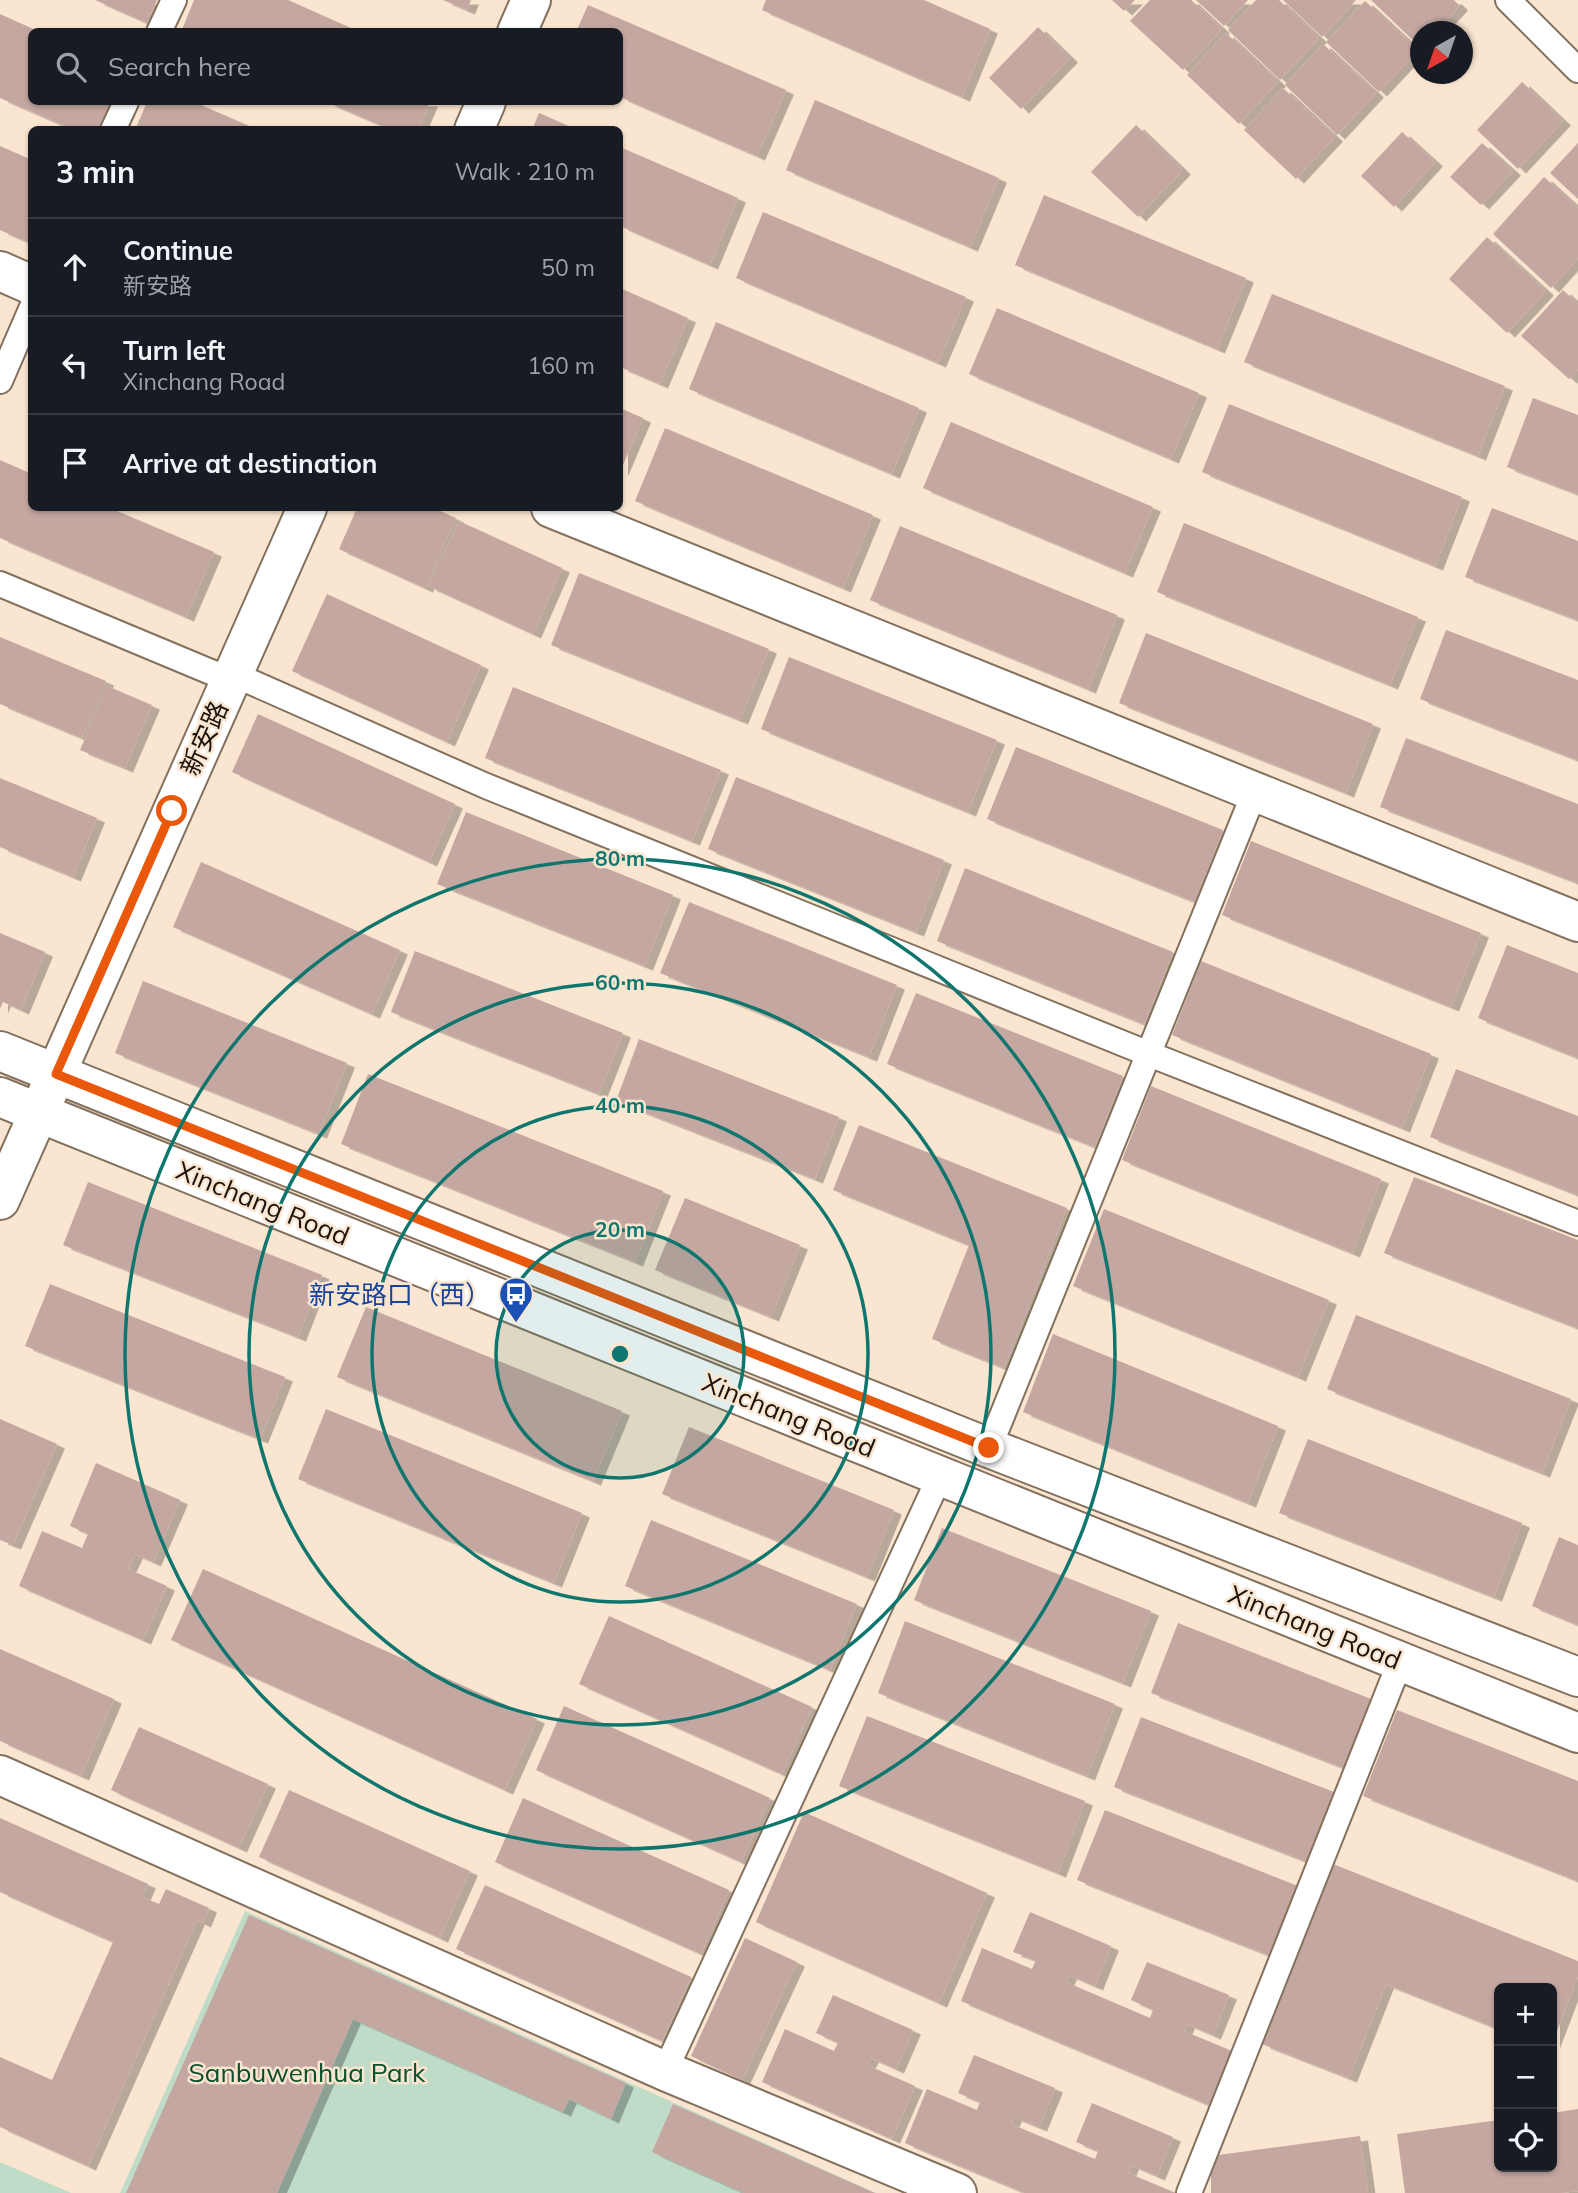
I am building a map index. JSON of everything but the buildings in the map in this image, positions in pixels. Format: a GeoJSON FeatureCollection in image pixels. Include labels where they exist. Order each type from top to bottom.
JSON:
{"type":"FeatureCollection","features":[{"type":"Feature","properties":{"kind":"street"},"geometry":{"type":"LineString","coordinates":[[519,28],[531,0]]}},
{"type":"Feature","properties":{"kind":"street"},"geometry":{"type":"LineString","coordinates":[[476,126],[485,105]]}},
{"type":"Feature","properties":{"kind":"street"},"geometry":{"type":"LineString","coordinates":[[0,271],[28,283]]}},
{"type":"Feature","properties":{"kind":"street","name":"新安路"},"geometry":{"type":"LineString","coordinates":[[0,1200],[306,511]]}},
{"type":"Feature","properties":{"kind":"street"},"geometry":{"type":"LineString","coordinates":[[558,511],[1578,922]]}},
{"type":"Feature","properties":{"kind":"street","name":"Xinchang Road"},"geometry":{"type":"LineString","coordinates":[[0,1051],[989,1448],[1578,1677]]}},
{"type":"Feature","properties":{"kind":"street","name":"Xinchang Road"},"geometry":{"type":"LineString","coordinates":[[0,1097],[1578,1733]]}},
{"type":"Feature","properties":{"kind":"street"},"geometry":{"type":"LineString","coordinates":[[0,1775],[665,2071],[957,2193]]}},
{"type":"Feature","properties":{"kind":"lane"},"geometry":{"type":"LineString","coordinates":[[161,28],[174,0]]}},
{"type":"Feature","properties":{"kind":"lane"},"geometry":{"type":"LineString","coordinates":[[1508,0],[1578,70]]}},
{"type":"Feature","properties":{"kind":"lane"},"geometry":{"type":"LineString","coordinates":[[115,126],[125,105]]}},
{"type":"Feature","properties":{"kind":"lane"},"geometry":{"type":"LineString","coordinates":[[0,381],[28,316]]}},
{"type":"Feature","properties":{"kind":"lane"},"geometry":{"type":"LineString","coordinates":[[0,584],[232,677],[486,786],[1149,1054],[1578,1223]]}},
{"type":"Feature","properties":{"kind":"lane"},"geometry":{"type":"LineString","coordinates":[[989,1448],[1255,792]]}},
{"type":"Feature","properties":{"kind":"lane"},"geometry":{"type":"LineString","coordinates":[[665,2071],[940,1476]]}},
{"type":"Feature","properties":{"kind":"lane"},"geometry":{"type":"LineString","coordinates":[[1189,2193],[1400,1662]]}},
{"type":"Feature","properties":{"kind":"green space","name":"Sanbuwenhua Park"},"geometry":{"type":"Polygon","coordinates":[[[245,1911],[876,2193],[120,2193],[245,1911]]]}},
{"type":"Feature","properties":{"kind":"green space"},"geometry":{"type":"Polygon","coordinates":[[[0,2162],[71,2193],[0,2193],[0,2162]]]}},
{"type":"Feature","properties":{"kind":"place","name":"新安路口（西）"},"geometry":{"type":"Point","coordinates":[516,1324]}},
{"type":"Feature","properties":{"kind":"route"},"geometry":{"type":"LineString","coordinates":[[172,811],[56,1074],[989,1448]]}}]}
